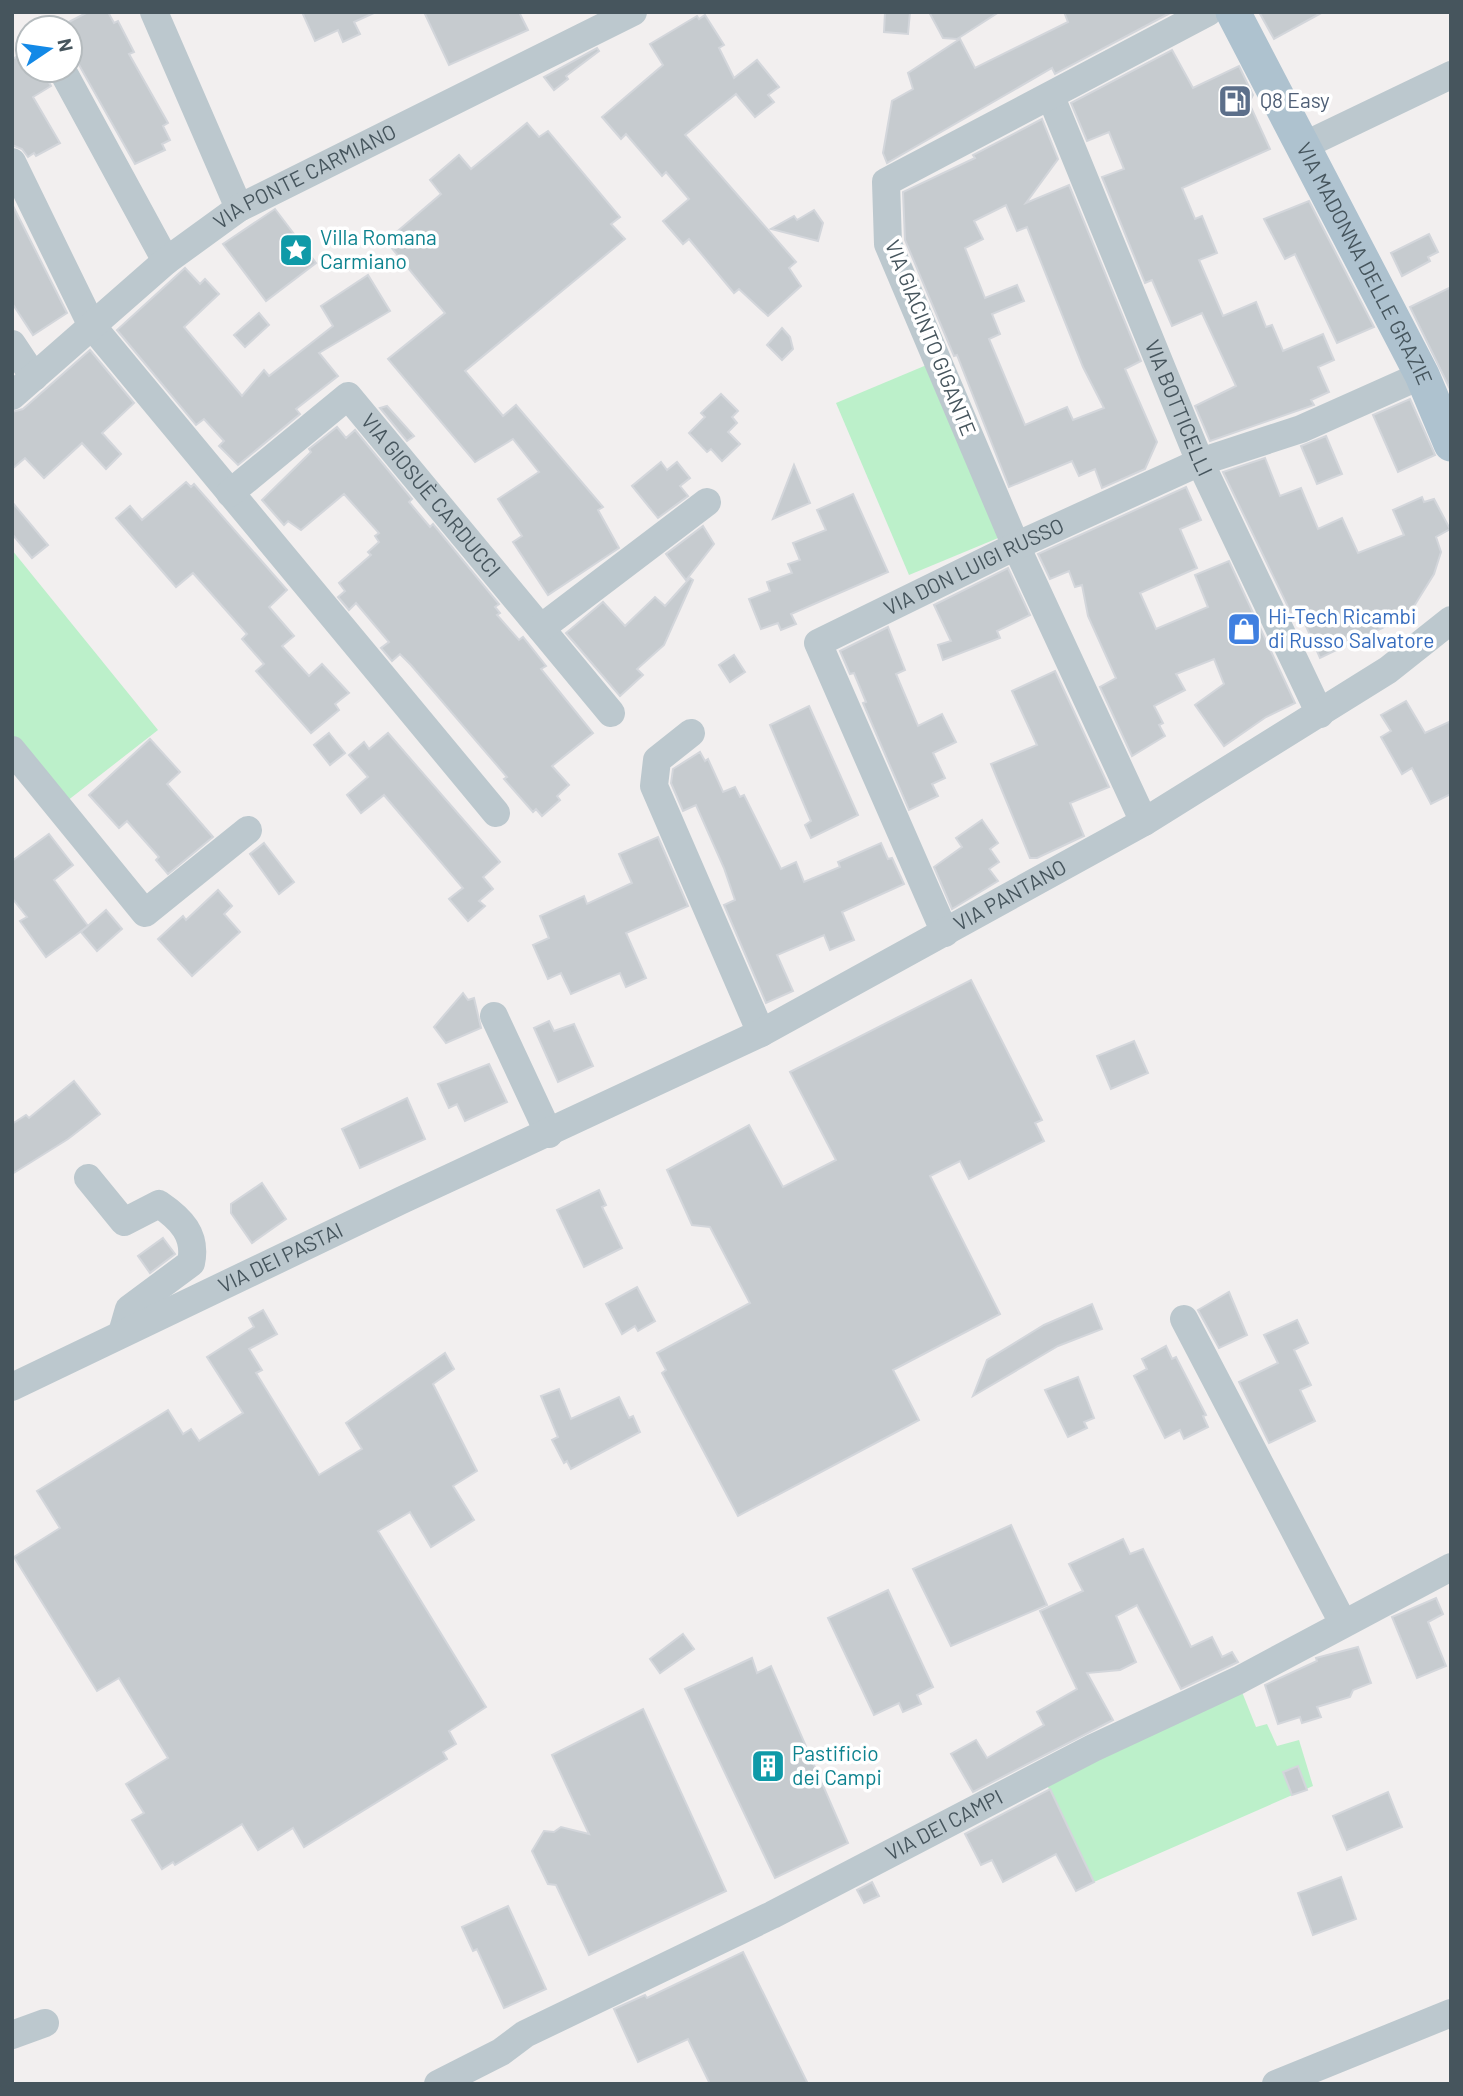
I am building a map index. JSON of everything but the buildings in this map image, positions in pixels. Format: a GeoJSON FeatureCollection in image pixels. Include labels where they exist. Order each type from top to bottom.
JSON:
{"type":"FeatureCollection","features":[{"type":"Feature","properties":{"kind":"main road","name":"VIA MADONNA DELLE GRAZIE"},"geometry":{"type":"LineString","coordinates":[[1233,12],[1448,425]]}},
{"type":"Feature","properties":{"kind":"street"},"geometry":{"type":"LineString","coordinates":[[154,12],[239,208]]}},
{"type":"Feature","properties":{"kind":"street","name":"VIA PONTE CARMIANO"},"geometry":{"type":"LineString","coordinates":[[12,396],[166,261],[239,208],[634,12]]}},
{"type":"Feature","properties":{"kind":"street","name":"VIA GIACINTO GIGANTE"},"geometry":{"type":"LineString","coordinates":[[1144,822],[1016,546],[888,244],[886,182],[1208,12]]}},
{"type":"Feature","properties":{"kind":"street"},"geometry":{"type":"LineString","coordinates":[[1303,146],[1451,75]]}},
{"type":"Feature","properties":{"kind":"street"},"geometry":{"type":"LineString","coordinates":[[70,84],[166,261]]}},
{"type":"Feature","properties":{"kind":"street","name":"VIA BOTTICELLI"},"geometry":{"type":"LineString","coordinates":[[1051,97],[1200,462],[1320,714]]}},
{"type":"Feature","properties":{"kind":"street"},"geometry":{"type":"LineString","coordinates":[[12,162],[92,326],[496,813]]}},
{"type":"Feature","properties":{"kind":"street"},"geometry":{"type":"LineString","coordinates":[[12,344],[34,377]]}},
{"type":"Feature","properties":{"kind":"street","name":"VIA DON LUIGI RUSSO"},"geometry":{"type":"LineString","coordinates":[[945,933],[818,643],[1016,546],[1200,462],[1301,429],[1422,375]]}},
{"type":"Feature","properties":{"kind":"street","name":"VIA GIOSUÈ CARDUCCI"},"geometry":{"type":"LineString","coordinates":[[230,493],[348,396],[611,713]]}},
{"type":"Feature","properties":{"kind":"street"},"geometry":{"type":"LineString","coordinates":[[541,628],[707,502]]}},
{"type":"Feature","properties":{"kind":"street","name":"VIA PANTANO"},"geometry":{"type":"LineString","coordinates":[[549,1134],[761,1033],[1144,822],[1388,670],[1451,620]]}},
{"type":"Feature","properties":{"kind":"street"},"geometry":{"type":"LineString","coordinates":[[691,733],[657,761],[654,786],[761,1033]]}},
{"type":"Feature","properties":{"kind":"street"},"geometry":{"type":"LineString","coordinates":[[12,750],[145,913],[248,830]]}},
{"type":"Feature","properties":{"kind":"street"},"geometry":{"type":"LineString","coordinates":[[494,1016],[549,1134]]}},
{"type":"Feature","properties":{"kind":"street","name":"VIA DEI PASTAI"},"geometry":{"type":"LineString","coordinates":[[12,1387],[121,1333],[549,1134]]}},
{"type":"Feature","properties":{"kind":"street"},"geometry":{"type":"LineString","coordinates":[[88,1178],[124,1222],[159,1204],[181,1219],[194,1247],[191,1263],[130,1309],[121,1333]]}},
{"type":"Feature","properties":{"kind":"street"},"geometry":{"type":"LineString","coordinates":[[1184,1319],[1343,1623]]}},
{"type":"Feature","properties":{"kind":"street","name":"VIA DEI CAMPI"},"geometry":{"type":"LineString","coordinates":[[438,2084],[501,2052],[525,2034],[772,1914],[1093,1748],[1239,1680],[1451,1567]]}},
{"type":"Feature","properties":{"kind":"street"},"geometry":{"type":"LineString","coordinates":[[1276,2084],[1451,2013]]}},
{"type":"Feature","properties":{"kind":"street"},"geometry":{"type":"LineString","coordinates":[[12,2035],[45,2023]]}},
{"type":"Feature","properties":{"kind":"green space"},"geometry":{"type":"Polygon","coordinates":[[[929,364],[1003,536],[909,575],[836,403],[929,364]]]}},
{"type":"Feature","properties":{"kind":"green space"},"geometry":{"type":"Polygon","coordinates":[[[12,550],[158,730],[67,801],[12,734],[12,550]]]}},
{"type":"Feature","properties":{"kind":"green space"},"geometry":{"type":"Polygon","coordinates":[[[1240,1687],[1256,1727],[1267,1724],[1277,1746],[1299,1740],[1313,1786],[1094,1882],[1047,1785],[1240,1687]]]}},
{"type":"Feature","properties":{"kind":"place","name":"Q8 Easy"},"geometry":{"type":"Point","coordinates":[1235,101]}},
{"type":"Feature","properties":{"kind":"place","name":"Villa Romana Carmiano"},"geometry":{"type":"Point","coordinates":[296,250]}},
{"type":"Feature","properties":{"kind":"place","name":"Hi-Tech Ricambi di Russo Salvatore"},"geometry":{"type":"Point","coordinates":[1244,629]}},
{"type":"Feature","properties":{"kind":"place","name":"Pastificio dei Campi"},"geometry":{"type":"Point","coordinates":[768,1766]}}]}
